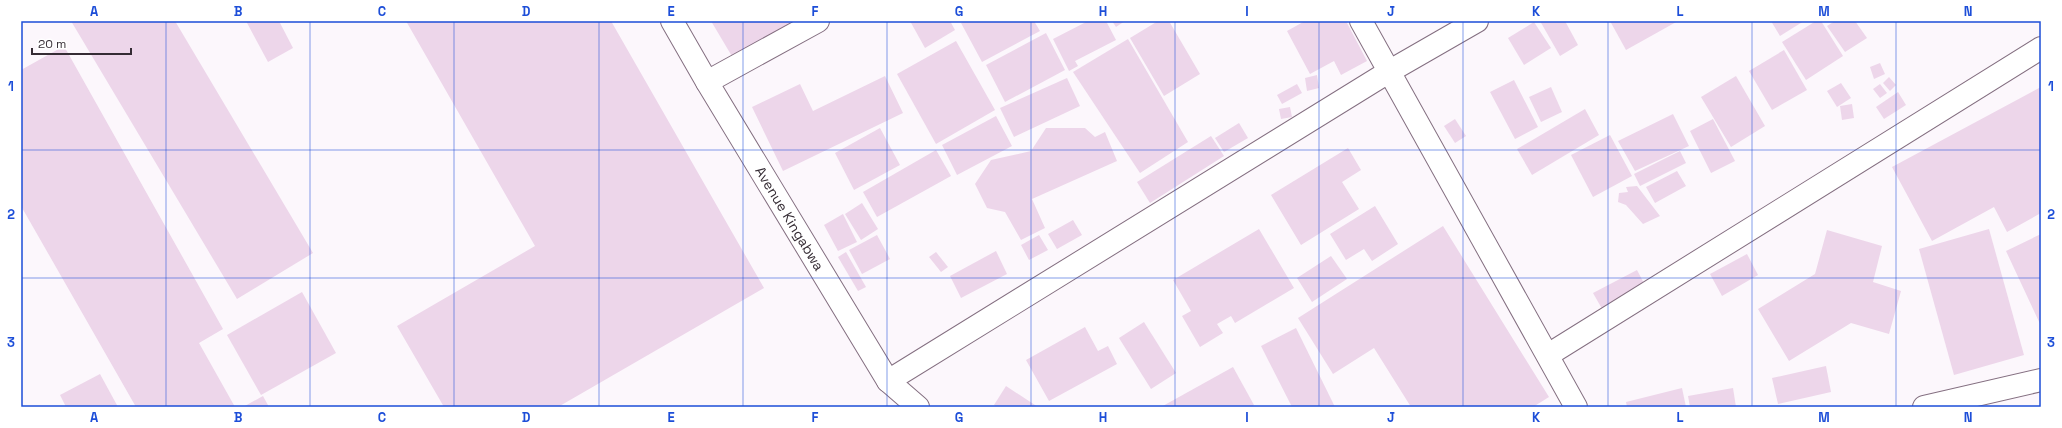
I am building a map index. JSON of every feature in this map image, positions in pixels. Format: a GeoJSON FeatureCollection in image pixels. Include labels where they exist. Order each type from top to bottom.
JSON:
{"type":"FeatureCollection","features":[{"type":"Feature","properties":{"kind":"street","name":"Avenue Kingabwa"},"geometry":{"type":"LineString","coordinates":[[672,21],[706,82],[888,381],[918,407]]}},
{"type":"Feature","properties":{"kind":"street"},"geometry":{"type":"LineString","coordinates":[[706,82],[818,21]]}},
{"type":"Feature","properties":{"kind":"street"},"geometry":{"type":"LineString","coordinates":[[1361,21],[1576,407]]}},
{"type":"Feature","properties":{"kind":"street"},"geometry":{"type":"LineString","coordinates":[[888,381],[1390,71],[1477,21]]}},
{"type":"Feature","properties":{"kind":"street"},"geometry":{"type":"LineString","coordinates":[[1548,355],[2041,48]]}},
{"type":"Feature","properties":{"kind":"street"},"geometry":{"type":"LineString","coordinates":[[1924,407],[2041,380]]}},
{"type":"Feature","properties":{"kind":"building"},"geometry":{"type":"Polygon","coordinates":[[[71,21],[175,21],[313,253],[237,299],[71,21]]]}},
{"type":"Feature","properties":{"kind":"building"},"geometry":{"type":"Polygon","coordinates":[[[246,21],[279,21],[293,48],[268,62],[246,21]]]}},
{"type":"Feature","properties":{"kind":"building"},"geometry":{"type":"Polygon","coordinates":[[[406,21],[611,21],[764,288],[558,407],[444,407],[397,326],[535,246],[406,21]]]}},
{"type":"Feature","properties":{"kind":"building"},"geometry":{"type":"Polygon","coordinates":[[[711,21],[793,21],[733,58],[711,21]]]}},
{"type":"Feature","properties":{"kind":"building"},"geometry":{"type":"Polygon","coordinates":[[[910,21],[950,21],[955,30],[925,48],[910,21]]]}},
{"type":"Feature","properties":{"kind":"building"},"geometry":{"type":"Polygon","coordinates":[[[965,21],[1034,21],[1040,31],[982,62],[961,23],[965,21]]]}},
{"type":"Feature","properties":{"kind":"building"},"geometry":{"type":"Polygon","coordinates":[[[1088,21],[1106,21],[1116,40],[1075,61],[1078,66],[1069,71],[1053,39],[1088,21]]]}},
{"type":"Feature","properties":{"kind":"building"},"geometry":{"type":"Polygon","coordinates":[[[1112,21],[1125,21],[1116,27],[1112,21]]]}},
{"type":"Feature","properties":{"kind":"building"},"geometry":{"type":"Polygon","coordinates":[[[1158,21],[1169,21],[1200,74],[1164,96],[1130,38],[1158,21]]]}},
{"type":"Feature","properties":{"kind":"building"},"geometry":{"type":"Polygon","coordinates":[[[1305,21],[1346,21],[1367,61],[1341,75],[1334,61],[1310,74],[1287,31],[1305,21]]]}},
{"type":"Feature","properties":{"kind":"building"},"geometry":{"type":"Polygon","coordinates":[[[1540,21],[1565,21],[1578,45],[1560,56],[1540,21]]]}},
{"type":"Feature","properties":{"kind":"building"},"geometry":{"type":"Polygon","coordinates":[[[1610,21],[1678,21],[1626,50],[1610,21]]]}},
{"type":"Feature","properties":{"kind":"building"},"geometry":{"type":"Polygon","coordinates":[[[1771,21],[1804,21],[1780,36],[1771,21]]]}},
{"type":"Feature","properties":{"kind":"building"},"geometry":{"type":"Polygon","coordinates":[[[1816,21],[1821,21],[1843,56],[1806,80],[1782,42],[1816,21]]]}},
{"type":"Feature","properties":{"kind":"building"},"geometry":{"type":"Polygon","coordinates":[[[1835,21],[1855,21],[1867,38],[1845,52],[1827,26],[1835,21]]]}},
{"type":"Feature","properties":{"kind":"building"},"geometry":{"type":"Polygon","coordinates":[[[1534,22],[1551,48],[1524,65],[1508,38],[1534,22]]]}},
{"type":"Feature","properties":{"kind":"building"},"geometry":{"type":"Polygon","coordinates":[[[1046,33],[1065,70],[1005,102],[986,65],[1046,33]]]}},
{"type":"Feature","properties":{"kind":"building"},"geometry":{"type":"Polygon","coordinates":[[[1128,39],[1188,142],[1140,173],[1073,72],[1128,39]]]}},
{"type":"Feature","properties":{"kind":"building"},"geometry":{"type":"Polygon","coordinates":[[[956,41],[995,110],[936,144],[897,74],[956,41]]]}},
{"type":"Feature","properties":{"kind":"building"},"geometry":{"type":"Polygon","coordinates":[[[64,46],[223,329],[199,343],[235,407],[136,407],[21,206],[21,70],[64,46]]]}},
{"type":"Feature","properties":{"kind":"building"},"geometry":{"type":"Polygon","coordinates":[[[1784,50],[1807,90],[1772,110],[1749,71],[1784,50]]]}},
{"type":"Feature","properties":{"kind":"building"},"geometry":{"type":"Polygon","coordinates":[[[1880,63],[1885,74],[1874,79],[1870,67],[1880,63]]]}},
{"type":"Feature","properties":{"kind":"building"},"geometry":{"type":"Polygon","coordinates":[[[1317,75],[1319,88],[1307,91],[1305,78],[1317,75]]]}},
{"type":"Feature","properties":{"kind":"building"},"geometry":{"type":"Polygon","coordinates":[[[885,76],[903,113],[783,171],[752,107],[800,84],[813,111],[885,76]]]}},
{"type":"Feature","properties":{"kind":"building"},"geometry":{"type":"Polygon","coordinates":[[[1736,76],[1765,126],[1731,147],[1701,97],[1736,76]]]}},
{"type":"Feature","properties":{"kind":"building"},"geometry":{"type":"Polygon","coordinates":[[[1889,77],[1896,85],[1890,91],[1883,83],[1889,77]]]}},
{"type":"Feature","properties":{"kind":"building"},"geometry":{"type":"Polygon","coordinates":[[[1067,78],[1080,106],[1014,137],[1000,108],[1067,78]]]}},
{"type":"Feature","properties":{"kind":"building"},"geometry":{"type":"Polygon","coordinates":[[[1514,80],[1538,127],[1515,139],[1490,92],[1514,80]]]}},
{"type":"Feature","properties":{"kind":"building"},"geometry":{"type":"Polygon","coordinates":[[[1841,83],[1851,98],[1837,107],[1827,91],[1841,83]]]}},
{"type":"Feature","properties":{"kind":"building"},"geometry":{"type":"Polygon","coordinates":[[[1297,84],[1302,93],[1282,104],[1277,95],[1297,84]]]}},
{"type":"Feature","properties":{"kind":"building"},"geometry":{"type":"Polygon","coordinates":[[[1880,84],[1887,93],[1880,98],[1873,89],[1880,84]]]}},
{"type":"Feature","properties":{"kind":"building"},"geometry":{"type":"Polygon","coordinates":[[[1551,87],[1562,112],[1541,122],[1529,97],[1551,87]]]}},
{"type":"Feature","properties":{"kind":"building"},"geometry":{"type":"Polygon","coordinates":[[[2041,87],[2041,213],[2007,232],[1994,207],[1932,241],[1892,167],[2041,87]]]}},
{"type":"Feature","properties":{"kind":"building"},"geometry":{"type":"Polygon","coordinates":[[[1898,92],[1906,105],[1884,119],[1876,107],[1898,92]]]}},
{"type":"Feature","properties":{"kind":"building"},"geometry":{"type":"Polygon","coordinates":[[[1852,104],[1854,118],[1842,120],[1840,106],[1852,104]]]}},
{"type":"Feature","properties":{"kind":"building"},"geometry":{"type":"Polygon","coordinates":[[[1290,107],[1292,117],[1281,119],[1279,109],[1290,107]]]}},
{"type":"Feature","properties":{"kind":"building"},"geometry":{"type":"Polygon","coordinates":[[[1585,109],[1599,135],[1532,175],[1517,149],[1585,109]]]}},
{"type":"Feature","properties":{"kind":"building"},"geometry":{"type":"Polygon","coordinates":[[[1673,114],[1689,146],[1635,171],[1618,141],[1673,114]]]}},
{"type":"Feature","properties":{"kind":"building"},"geometry":{"type":"Polygon","coordinates":[[[996,116],[1012,146],[957,175],[942,145],[996,116]]]}},
{"type":"Feature","properties":{"kind":"building"},"geometry":{"type":"Polygon","coordinates":[[[1455,119],[1466,136],[1455,143],[1444,126],[1455,119]]]}},
{"type":"Feature","properties":{"kind":"building"},"geometry":{"type":"Polygon","coordinates":[[[1713,119],[1735,161],[1711,173],[1690,131],[1713,119]]]}},
{"type":"Feature","properties":{"kind":"building"},"geometry":{"type":"Polygon","coordinates":[[[1239,123],[1248,138],[1224,152],[1215,138],[1239,123]]]}},
{"type":"Feature","properties":{"kind":"building"},"geometry":{"type":"Polygon","coordinates":[[[880,128],[900,165],[854,190],[835,153],[880,128]]]}},
{"type":"Feature","properties":{"kind":"building"},"geometry":{"type":"Polygon","coordinates":[[[1046,128],[1085,128],[1095,137],[1105,132],[1117,161],[1032,199],[1045,228],[1021,240],[1005,212],[987,208],[975,184],[991,160],[1031,151],[1046,128]]]}},
{"type":"Feature","properties":{"kind":"building"},"geometry":{"type":"Polygon","coordinates":[[[1610,135],[1632,176],[1593,197],[1571,155],[1610,135]]]}},
{"type":"Feature","properties":{"kind":"building"},"geometry":{"type":"Polygon","coordinates":[[[1211,136],[1224,156],[1150,203],[1137,182],[1211,136]]]}},
{"type":"Feature","properties":{"kind":"building"},"geometry":{"type":"Polygon","coordinates":[[[1348,148],[1361,170],[1342,182],[1359,209],[1301,245],[1271,195],[1348,148]]]}},
{"type":"Feature","properties":{"kind":"building"},"geometry":{"type":"Polygon","coordinates":[[[936,150],[951,176],[877,217],[863,192],[936,150]]]}},
{"type":"Feature","properties":{"kind":"building"},"geometry":{"type":"Polygon","coordinates":[[[1680,151],[1686,163],[1640,186],[1634,174],[1680,151]]]}},
{"type":"Feature","properties":{"kind":"building"},"geometry":{"type":"Polygon","coordinates":[[[1677,171],[1686,186],[1655,203],[1646,187],[1677,171]]]}},
{"type":"Feature","properties":{"kind":"building"},"geometry":{"type":"Polygon","coordinates":[[[1637,186],[1660,216],[1643,224],[1626,205],[1618,202],[1619,193],[1628,192],[1626,187],[1637,186]]]}},
{"type":"Feature","properties":{"kind":"building"},"geometry":{"type":"Polygon","coordinates":[[[862,203],[878,229],[861,240],[845,214],[862,203]]]}},
{"type":"Feature","properties":{"kind":"building"},"geometry":{"type":"Polygon","coordinates":[[[1375,206],[1398,244],[1372,261],[1364,249],[1346,260],[1330,234],[1375,206]]]}},
{"type":"Feature","properties":{"kind":"building"},"geometry":{"type":"Polygon","coordinates":[[[843,214],[857,242],[838,251],[824,225],[843,214]]]}},
{"type":"Feature","properties":{"kind":"building"},"geometry":{"type":"Polygon","coordinates":[[[1073,220],[1082,235],[1057,249],[1048,234],[1073,220]]]}},
{"type":"Feature","properties":{"kind":"building"},"geometry":{"type":"Polygon","coordinates":[[[1443,226],[1549,397],[1533,407],[1411,407],[1374,348],[1333,374],[1298,318],[1443,226]]]}},
{"type":"Feature","properties":{"kind":"building"},"geometry":{"type":"Polygon","coordinates":[[[1259,229],[1294,288],[1235,323],[1231,316],[1217,324],[1223,333],[1200,347],[1182,316],[1191,311],[1173,280],[1259,229]]]}},
{"type":"Feature","properties":{"kind":"building"},"geometry":{"type":"Polygon","coordinates":[[[1989,229],[2024,355],[1954,375],[1919,249],[1989,229]]]}},
{"type":"Feature","properties":{"kind":"building"},"geometry":{"type":"Polygon","coordinates":[[[1827,230],[1882,246],[1873,282],[1901,291],[1889,334],[1851,323],[1789,361],[1758,309],[1815,274],[1827,230]]]}},
{"type":"Feature","properties":{"kind":"building"},"geometry":{"type":"Polygon","coordinates":[[[2041,234],[2041,326],[2006,251],[2041,234]]]}},
{"type":"Feature","properties":{"kind":"building"},"geometry":{"type":"Polygon","coordinates":[[[877,235],[890,259],[862,274],[849,250],[877,235]]]}},
{"type":"Feature","properties":{"kind":"building"},"geometry":{"type":"Polygon","coordinates":[[[1039,235],[1048,250],[1029,260],[1021,245],[1039,235]]]}},
{"type":"Feature","properties":{"kind":"building"},"geometry":{"type":"Polygon","coordinates":[[[996,251],[1007,274],[961,298],[950,276],[996,251]]]}},
{"type":"Feature","properties":{"kind":"building"},"geometry":{"type":"Polygon","coordinates":[[[846,252],[866,287],[858,291],[838,257],[846,252]]]}},
{"type":"Feature","properties":{"kind":"building"},"geometry":{"type":"Polygon","coordinates":[[[936,252],[948,267],[941,272],[929,257],[936,252]]]}},
{"type":"Feature","properties":{"kind":"building"},"geometry":{"type":"Polygon","coordinates":[[[1747,254],[1758,275],[1722,296],[1710,274],[1747,254]]]}},
{"type":"Feature","properties":{"kind":"building"},"geometry":{"type":"Polygon","coordinates":[[[1331,256],[1347,279],[1312,302],[1297,278],[1331,256]]]}},
{"type":"Feature","properties":{"kind":"building"},"geometry":{"type":"Polygon","coordinates":[[[1637,270],[1648,291],[1605,314],[1593,293],[1637,270]]]}},
{"type":"Feature","properties":{"kind":"building"},"geometry":{"type":"Polygon","coordinates":[[[302,292],[336,353],[261,395],[227,335],[302,292]]]}},
{"type":"Feature","properties":{"kind":"building"},"geometry":{"type":"Polygon","coordinates":[[[1144,322],[1176,373],[1151,389],[1119,338],[1144,322]]]}},
{"type":"Feature","properties":{"kind":"building"},"geometry":{"type":"Polygon","coordinates":[[[1085,327],[1098,351],[1108,346],[1117,364],[1049,401],[1026,360],[1085,327]]]}},
{"type":"Feature","properties":{"kind":"building"},"geometry":{"type":"Polygon","coordinates":[[[1296,328],[1335,407],[1292,407],[1261,346],[1296,328]]]}},
{"type":"Feature","properties":{"kind":"building"},"geometry":{"type":"Polygon","coordinates":[[[1826,366],[1831,392],[1778,404],[1772,378],[1826,366]]]}},
{"type":"Feature","properties":{"kind":"building"},"geometry":{"type":"Polygon","coordinates":[[[1233,367],[1254,405],[1251,407],[1161,407],[1233,367]]]}},
{"type":"Feature","properties":{"kind":"building"},"geometry":{"type":"Polygon","coordinates":[[[100,374],[118,407],[66,407],[60,395],[100,374]]]}},
{"type":"Feature","properties":{"kind":"building"},"geometry":{"type":"Polygon","coordinates":[[[1006,386],[1038,407],[997,407],[994,405],[1006,386]]]}},
{"type":"Feature","properties":{"kind":"building"},"geometry":{"type":"Polygon","coordinates":[[[1682,388],[1686,407],[1627,407],[1626,402],[1682,388]]]}},
{"type":"Feature","properties":{"kind":"building"},"geometry":{"type":"Polygon","coordinates":[[[1733,388],[1736,407],[1690,407],[1688,396],[1733,388]]]}},
{"type":"Feature","properties":{"kind":"building"},"geometry":{"type":"Polygon","coordinates":[[[263,396],[269,407],[243,407],[263,396]]]}}]}
